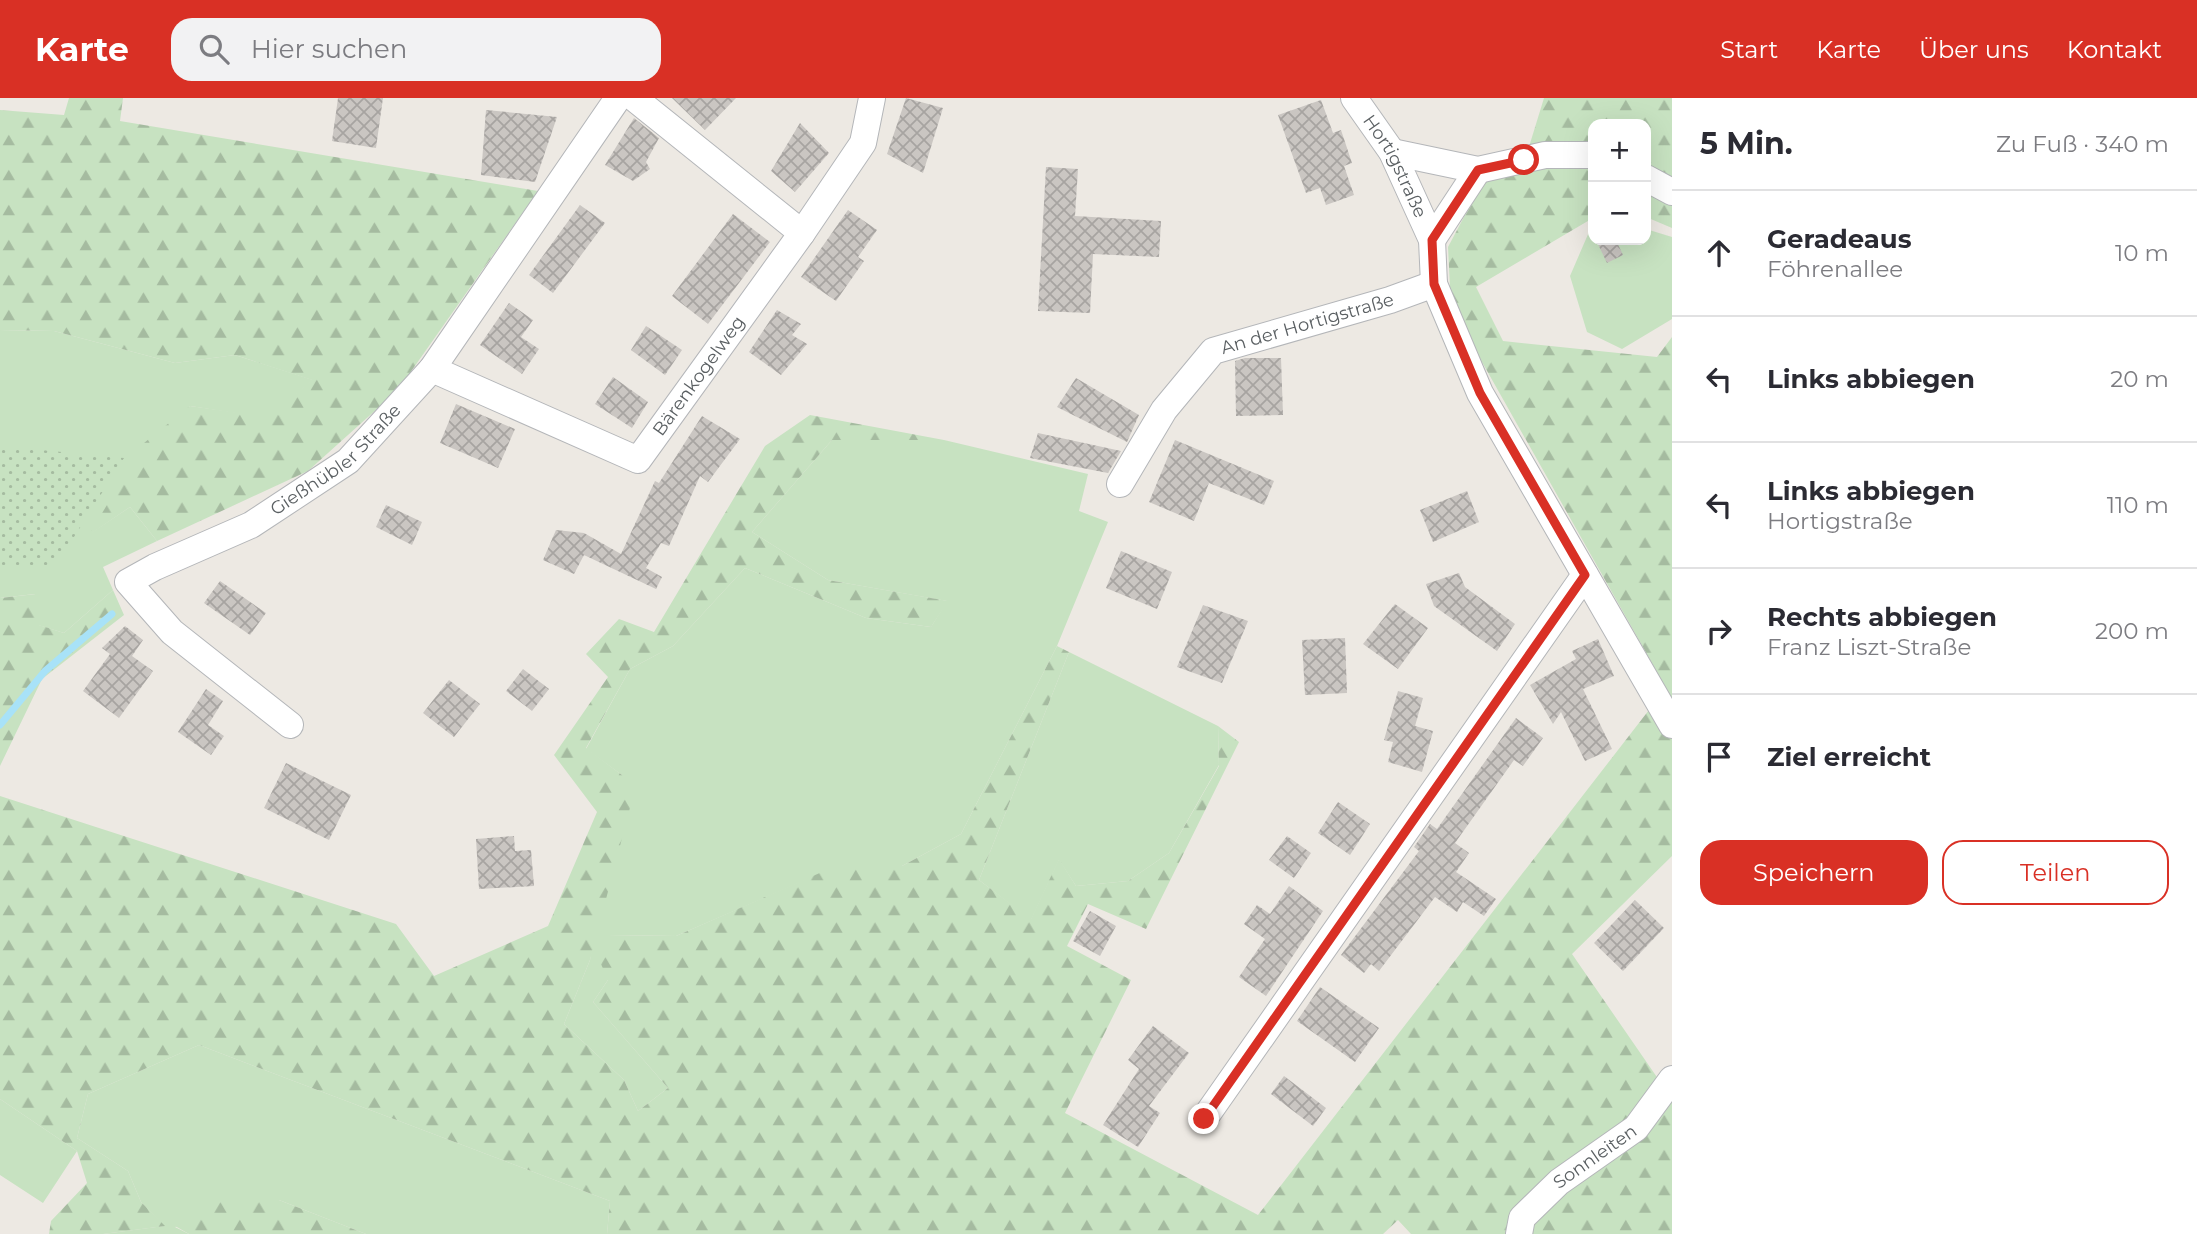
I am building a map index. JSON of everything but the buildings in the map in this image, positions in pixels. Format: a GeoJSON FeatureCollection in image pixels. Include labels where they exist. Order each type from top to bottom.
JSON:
{"type":"FeatureCollection","features":[{"type":"Feature","properties":{"kind":"street","name":"Gießhübler Straße"},"geometry":{"type":"LineString","coordinates":[[290,725],[172,632],[128,582],[155,567],[251,525],[348,461],[432,369],[618,98]]}},
{"type":"Feature","properties":{"kind":"street"},"geometry":{"type":"LineString","coordinates":[[635,98],[802,233]]}},
{"type":"Feature","properties":{"kind":"street","name":"Bärenkogelweg"},"geometry":{"type":"LineString","coordinates":[[432,369],[638,460],[802,233],[863,143],[872,98]]}},
{"type":"Feature","properties":{"kind":"street","name":"Hortigstraße"},"geometry":{"type":"LineString","coordinates":[[1354,98],[1392,152],[1432,240],[1434,284],[1480,393],[1672,725]]}},
{"type":"Feature","properties":{"kind":"street"},"geometry":{"type":"LineString","coordinates":[[1392,152],[1478,170],[1545,155],[1588,155]]}},
{"type":"Feature","properties":{"kind":"street"},"geometry":{"type":"LineString","coordinates":[[1432,240],[1478,170]]}},
{"type":"Feature","properties":{"kind":"street"},"geometry":{"type":"LineString","coordinates":[[1651,180],[1672,191]]}},
{"type":"Feature","properties":{"kind":"street","name":"An der Hortigstraße"},"geometry":{"type":"LineString","coordinates":[[1120,484],[1164,410],[1213,351],[1390,300],[1434,284]]}},
{"type":"Feature","properties":{"kind":"street"},"geometry":{"type":"LineString","coordinates":[[1204,1119],[1585,575]]}},
{"type":"Feature","properties":{"kind":"street","name":"Sonnleiten"},"geometry":{"type":"LineString","coordinates":[[1519,1234],[1522,1218],[1559,1182],[1636,1128],[1672,1079]]}},
{"type":"Feature","properties":{"kind":"green space"},"geometry":{"type":"Polygon","coordinates":[[[69,98],[123,98],[120,121],[538,191],[398,390],[308,471],[157,541],[130,507],[89,535],[144,443],[190,406],[268,417],[312,380],[235,355],[175,363],[54,331],[0,330],[0,110],[64,115],[69,98]]]}},
{"type":"Feature","properties":{"kind":"green space"},"geometry":{"type":"Polygon","coordinates":[[[1544,98],[1672,98],[1672,228],[1651,219],[1651,119],[1588,119],[1588,221],[1476,287],[1503,341],[1657,357],[1672,337],[1672,856],[1572,954],[1672,1099],[1672,1234],[1411,1234],[1398,1220],[1383,1234],[607,1234],[610,1201],[199,1045],[88,1094],[77,1138],[128,1171],[141,1202],[165,1226],[103,1234],[49,1234],[51,1221],[87,1183],[77,1151],[0,1099],[0,796],[396,924],[434,976],[548,926],[597,812],[554,755],[608,677],[586,654],[619,619],[654,632],[765,446],[810,415],[944,440],[832,440],[752,532],[828,580],[948,601],[931,627],[866,618],[745,568],[673,646],[630,669],[586,748],[622,775],[631,804],[590,960],[564,1024],[624,1080],[638,1111],[668,1088],[593,1002],[608,980],[601,964],[608,935],[676,936],[838,865],[902,866],[961,834],[1057,646],[1069,652],[979,880],[1031,919],[1059,859],[1076,886],[1128,881],[1169,853],[1219,766],[1218,726],[1239,742],[1146,929],[1088,904],[1067,946],[1131,980],[1065,1113],[1258,1215],[1666,688],[1451,307],[1448,247],[1482,183],[1524,163],[1544,98]]]}},
{"type":"Feature","properties":{"kind":"green space"},"geometry":{"type":"Polygon","coordinates":[[[1651,231],[1672,237],[1672,319],[1622,349],[1587,332],[1570,276],[1588,234],[1588,245],[1651,245],[1651,231]]]}},
{"type":"Feature","properties":{"kind":"green space"},"geometry":{"type":"Polygon","coordinates":[[[0,330],[54,331],[175,363],[235,355],[313,380],[268,418],[190,406],[91,533],[130,507],[157,541],[103,567],[113,590],[64,633],[38,625],[35,594],[0,598],[0,330]]]}},
{"type":"Feature","properties":{"kind":"green space"},"geometry":{"type":"Polygon","coordinates":[[[832,440],[944,440],[1088,474],[1079,511],[1108,522],[1057,646],[961,834],[902,866],[838,866],[676,936],[608,935],[608,980],[593,1002],[668,1088],[638,1111],[624,1080],[564,1024],[590,960],[622,775],[586,749],[630,669],[673,646],[745,568],[866,618],[931,627],[947,601],[828,580],[752,532],[832,440]]]}},
{"type":"Feature","properties":{"kind":"green space"},"geometry":{"type":"Polygon","coordinates":[[[0,446],[124,458],[55,567],[0,567],[0,446]]]}},
{"type":"Feature","properties":{"kind":"green space"},"geometry":{"type":"Polygon","coordinates":[[[113,590],[124,615],[42,679],[0,766],[0,598],[36,594],[39,625],[64,633],[113,590]]]}},
{"type":"Feature","properties":{"kind":"green space"},"geometry":{"type":"Polygon","coordinates":[[[1069,652],[1218,726],[1219,765],[1169,853],[1128,881],[1076,886],[1059,860],[1031,920],[979,880],[1069,652]]]}},
{"type":"Feature","properties":{"kind":"green space"},"geometry":{"type":"Polygon","coordinates":[[[199,1045],[610,1201],[607,1234],[366,1234],[279,1200],[175,1227],[189,1234],[103,1234],[164,1226],[141,1202],[128,1171],[77,1138],[88,1094],[199,1045]]]}},
{"type":"Feature","properties":{"kind":"green space"},"geometry":{"type":"Polygon","coordinates":[[[0,1099],[77,1151],[43,1203],[0,1175],[0,1099]]]}},
{"type":"Feature","properties":{"kind":"green space"},"geometry":{"type":"Polygon","coordinates":[[[222,1196],[279,1200],[366,1234],[189,1234],[175,1226],[222,1196]]]}},
{"type":"Feature","properties":{"kind":"waterway"},"geometry":{"type":"LineString","coordinates":[[0,725],[45,671],[112,614]]}},
{"type":"Feature","properties":{"kind":"route"},"geometry":{"type":"LineString","coordinates":[[1204,1119],[1585,575],[1480,393],[1434,284],[1432,240],[1478,170],[1524,160]]}}]}
